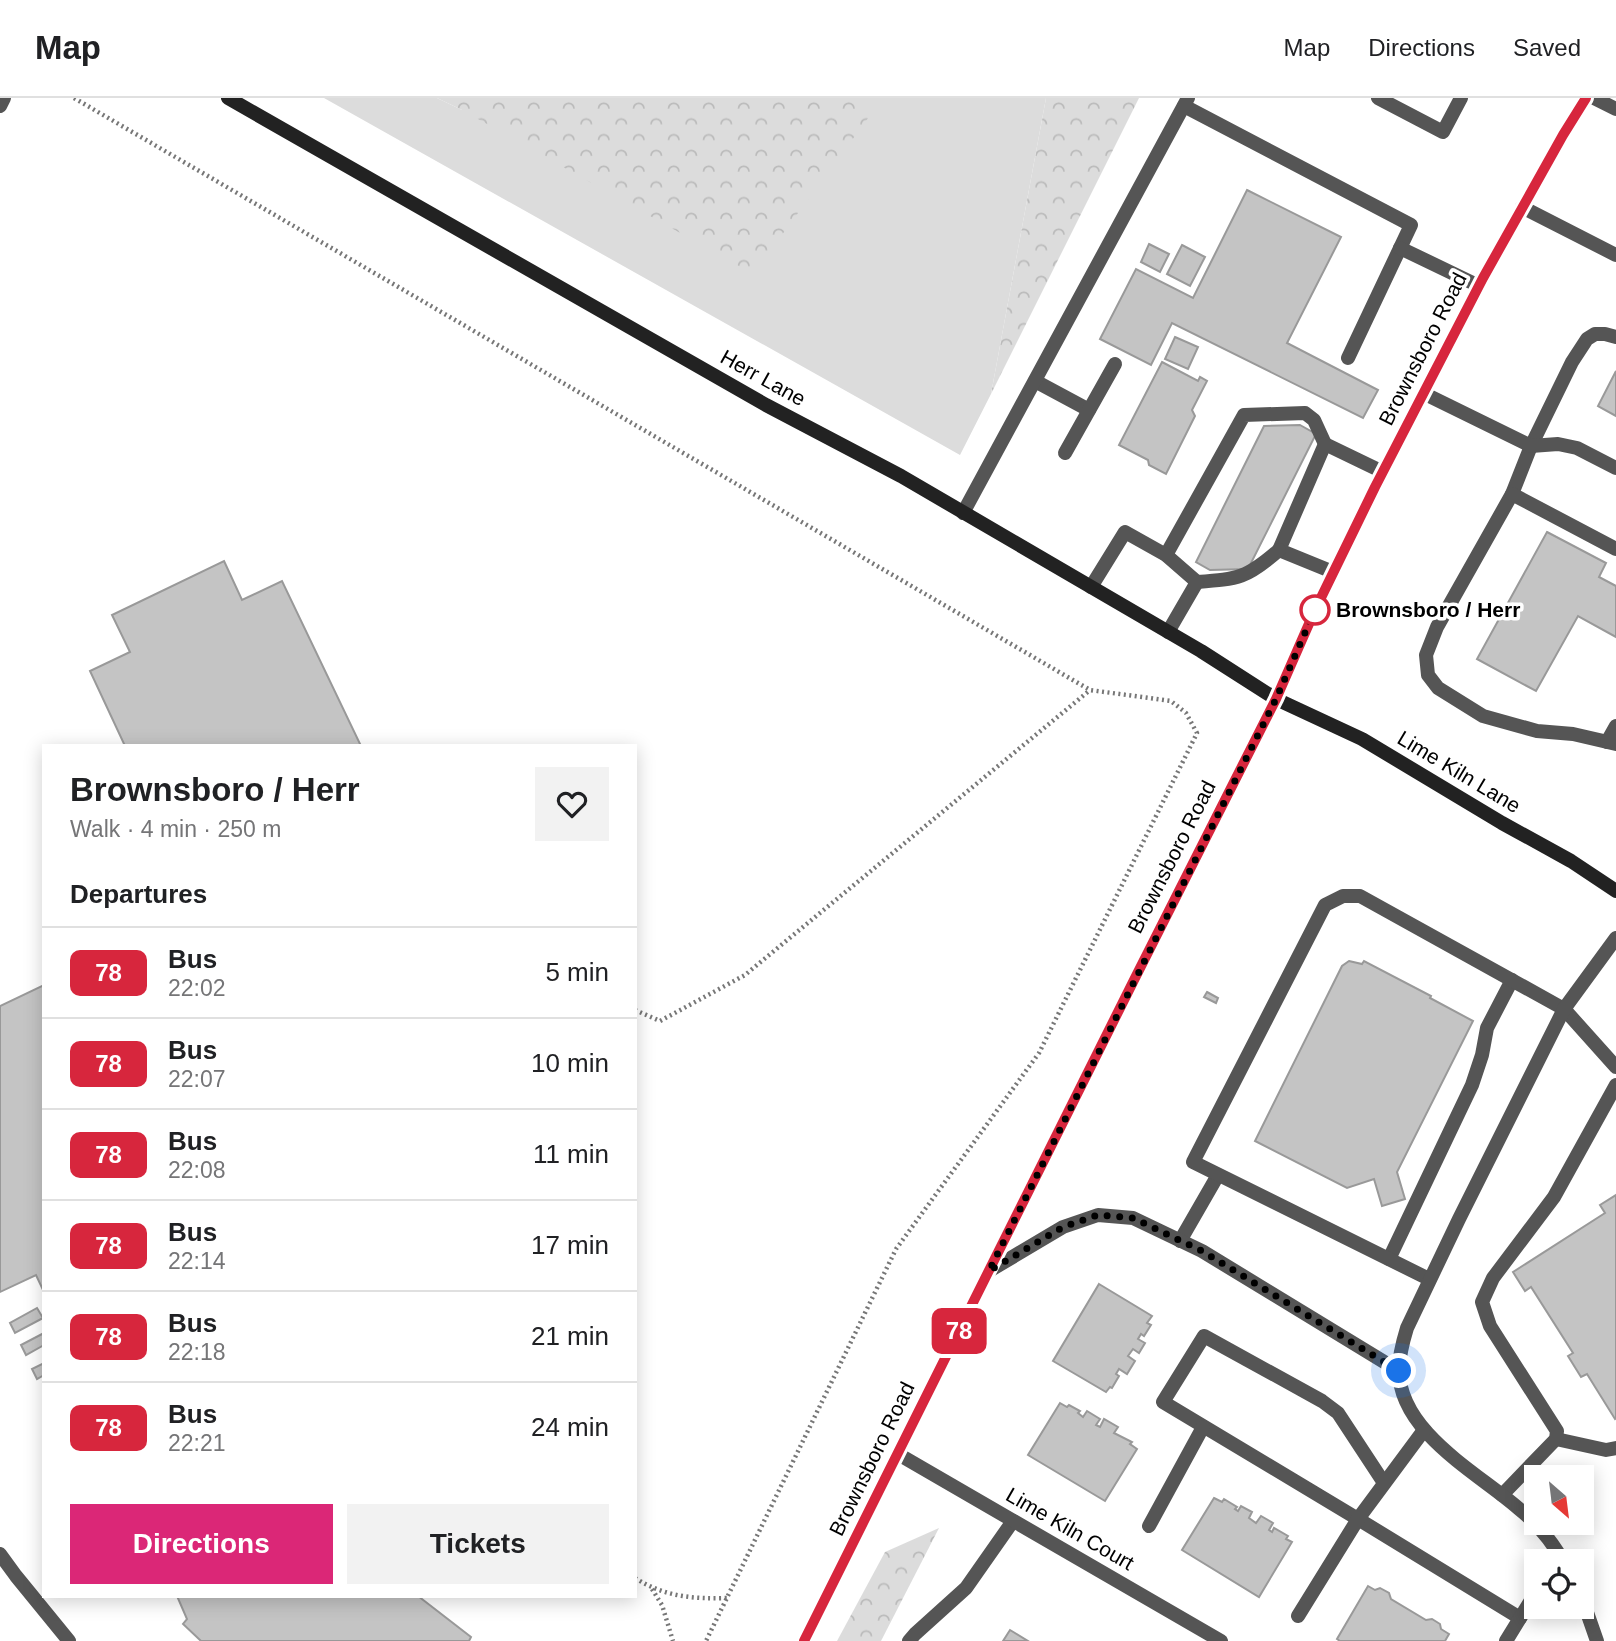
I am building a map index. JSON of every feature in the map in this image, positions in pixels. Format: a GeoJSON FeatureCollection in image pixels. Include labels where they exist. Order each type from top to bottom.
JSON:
{"type":"FeatureCollection","features":[{"type":"Feature","properties":{"kind":"main road","name":"Herr Lane"},"geometry":{"type":"LineString","coordinates":[[228,98],[766,405],[901,476],[1201,651],[1276,699]]}},
{"type":"Feature","properties":{"kind":"main road","name":"Lime Kiln Lane"},"geometry":{"type":"LineString","coordinates":[[1276,699],[1362,739],[1571,861],[1616,891]]}},
{"type":"Feature","properties":{"kind":"street"},"geometry":{"type":"LineString","coordinates":[[0,106],[4,98]]}},
{"type":"Feature","properties":{"kind":"street"},"geometry":{"type":"LineString","coordinates":[[1378,98],[1443,132],[1461,98]]}},
{"type":"Feature","properties":{"kind":"street","name":"Brownsboro Road"},"geometry":{"type":"LineString","coordinates":[[804,1641],[1276,699],[1333,572],[1423,393],[1522,208],[1586,98]]}},
{"type":"Feature","properties":{"kind":"street"},"geometry":{"type":"LineString","coordinates":[[1594,98],[1616,109]]}},
{"type":"Feature","properties":{"kind":"street"},"geometry":{"type":"LineString","coordinates":[[963,513],[1186,102],[1411,225],[1348,358]]}},
{"type":"Feature","properties":{"kind":"street"},"geometry":{"type":"LineString","coordinates":[[1522,208],[1616,255]]}},
{"type":"Feature","properties":{"kind":"street"},"geometry":{"type":"LineString","coordinates":[[1400,248],[1479,286]]}},
{"type":"Feature","properties":{"kind":"street"},"geometry":{"type":"LineString","coordinates":[[1616,337],[1595,334],[1587,340],[1572,362],[1531,446],[1512,494],[1437,627],[1426,655],[1428,675],[1438,688],[1483,716],[1537,731],[1573,734],[1612,743],[1616,726]]}},
{"type":"Feature","properties":{"kind":"street"},"geometry":{"type":"LineString","coordinates":[[1065,453],[1115,364]]}},
{"type":"Feature","properties":{"kind":"street"},"geometry":{"type":"LineString","coordinates":[[1035,381],[1089,410]]}},
{"type":"Feature","properties":{"kind":"street"},"geometry":{"type":"LineString","coordinates":[[1423,393],[1531,446],[1558,444],[1577,448],[1616,468]]}},
{"type":"Feature","properties":{"kind":"street"},"geometry":{"type":"LineString","coordinates":[[1166,555],[1244,415],[1305,413],[1314,420],[1325,444],[1383,472]]}},
{"type":"Feature","properties":{"kind":"street"},"geometry":{"type":"LineString","coordinates":[[1091,587],[1125,532],[1166,555],[1197,582],[1234,579],[1261,566],[1279,550],[1325,444]]}},
{"type":"Feature","properties":{"kind":"street"},"geometry":{"type":"LineString","coordinates":[[1512,494],[1613,548]]}},
{"type":"Feature","properties":{"kind":"street"},"geometry":{"type":"LineString","coordinates":[[1279,550],[1333,572]]}},
{"type":"Feature","properties":{"kind":"street"},"geometry":{"type":"LineString","coordinates":[[1168,632],[1197,582]]}},
{"type":"Feature","properties":{"kind":"street"},"geometry":{"type":"LineString","coordinates":[[1429,1279],[1193,1162],[1325,905],[1343,896],[1360,897],[1512,980],[1564,1009],[1616,1066]]}},
{"type":"Feature","properties":{"kind":"street"},"geometry":{"type":"LineString","coordinates":[[1555,1549],[1547,1536],[1519,1508],[1436,1443],[1424,1430],[1408,1404],[1399,1371],[1407,1328],[1429,1279],[1564,1009],[1616,938]]}},
{"type":"Feature","properties":{"kind":"street"},"geometry":{"type":"LineString","coordinates":[[1389,1259],[1472,1085],[1487,1028],[1512,980]]}},
{"type":"Feature","properties":{"kind":"street"},"geometry":{"type":"LineString","coordinates":[[1503,1495],[1556,1439],[1557,1431],[1490,1326],[1482,1303],[1493,1278],[1554,1197],[1616,1085]]}},
{"type":"Feature","properties":{"kind":"street"},"geometry":{"type":"LineString","coordinates":[[1180,1241],[1218,1175]]}},
{"type":"Feature","properties":{"kind":"street"},"geometry":{"type":"LineString","coordinates":[[989,1271],[1063,1227],[1098,1215],[1133,1218],[1202,1251],[1399,1371]]}},
{"type":"Feature","properties":{"kind":"street"},"geometry":{"type":"LineString","coordinates":[[1384,1483],[1338,1413],[1322,1401],[1204,1336],[1163,1402],[1520,1618]]}},
{"type":"Feature","properties":{"kind":"street"},"geometry":{"type":"LineString","coordinates":[[1149,1526],[1203,1427]]}},
{"type":"Feature","properties":{"kind":"street"},"geometry":{"type":"LineString","coordinates":[[1298,1616],[1358,1519],[1424,1430]]}},
{"type":"Feature","properties":{"kind":"street"},"geometry":{"type":"LineString","coordinates":[[1556,1439],[1606,1450],[1616,1448]]}},
{"type":"Feature","properties":{"kind":"street","name":"Lime Kiln Court"},"geometry":{"type":"LineString","coordinates":[[898,1454],[1221,1641]]}},
{"type":"Feature","properties":{"kind":"street"},"geometry":{"type":"LineString","coordinates":[[909,1641],[966,1588],[1013,1521]]}},
{"type":"Feature","properties":{"kind":"street"},"geometry":{"type":"LineString","coordinates":[[0,1554],[69,1641]]}},
{"type":"Feature","properties":{"kind":"street"},"geometry":{"type":"LineString","coordinates":[[1506,1641],[1524,1612]]}},
{"type":"Feature","properties":{"kind":"street"},"geometry":{"type":"LineString","coordinates":[[1589,1619],[1597,1641]]}},
{"type":"Feature","properties":{"kind":"path"},"geometry":{"type":"LineString","coordinates":[[74,98],[1090,690],[1171,701],[1186,713],[1197,733],[1038,1053],[896,1250],[706,1641]]}},
{"type":"Feature","properties":{"kind":"path"},"geometry":{"type":"LineString","coordinates":[[637,1011],[660,1021],[745,975],[1090,690]]}},
{"type":"Feature","properties":{"kind":"path"},"geometry":{"type":"LineString","coordinates":[[637,1579],[651,1588],[677,1596],[727,1598]]}},
{"type":"Feature","properties":{"kind":"path"},"geometry":{"type":"LineString","coordinates":[[651,1588],[662,1605],[673,1641]]}},
{"type":"Feature","properties":{"kind":"green space"},"geometry":{"type":"Polygon","coordinates":[[[324,98],[437,98],[462,110],[880,102],[880,98],[1046,98],[991,394],[960,455],[324,98]]]}},
{"type":"Feature","properties":{"kind":"green space"},"geometry":{"type":"Polygon","coordinates":[[[437,98],[880,98],[880,102],[753,274],[437,98]]]}},
{"type":"Feature","properties":{"kind":"green space"},"geometry":{"type":"Polygon","coordinates":[[[1046,98],[1139,98],[991,394],[1046,98]]]}},
{"type":"Feature","properties":{"kind":"green space"},"geometry":{"type":"Polygon","coordinates":[[[939,1528],[881,1641],[837,1641],[885,1552],[939,1528]]]}},
{"type":"Feature","properties":{"kind":"building"},"geometry":{"type":"Polygon","coordinates":[[[1247,190],[1341,237],[1287,343],[1378,390],[1363,418],[1172,323],[1151,365],[1100,339],[1136,269],[1193,298],[1247,190]]]}},
{"type":"Feature","properties":{"kind":"building"},"geometry":{"type":"Polygon","coordinates":[[[1149,244],[1169,254],[1160,272],[1141,262],[1149,244]]]}},
{"type":"Feature","properties":{"kind":"building"},"geometry":{"type":"Polygon","coordinates":[[[1182,245],[1205,257],[1190,286],[1167,274],[1182,245]]]}},
{"type":"Feature","properties":{"kind":"building"},"geometry":{"type":"Polygon","coordinates":[[[1175,337],[1198,347],[1188,369],[1165,359],[1175,337]]]}},
{"type":"Feature","properties":{"kind":"building"},"geometry":{"type":"Polygon","coordinates":[[[1162,362],[1198,381],[1200,377],[1207,381],[1192,410],[1195,416],[1166,474],[1149,465],[1148,460],[1119,445],[1162,362]]]}},
{"type":"Feature","properties":{"kind":"building"},"geometry":{"type":"Polygon","coordinates":[[[1616,371],[1616,416],[1598,406],[1616,371]]]}},
{"type":"Feature","properties":{"kind":"building"},"geometry":{"type":"Polygon","coordinates":[[[1300,425],[1316,434],[1248,569],[1210,570],[1196,562],[1264,426],[1300,425]]]}},
{"type":"Feature","properties":{"kind":"building"},"geometry":{"type":"Polygon","coordinates":[[[1547,532],[1606,563],[1599,577],[1616,586],[1616,637],[1578,616],[1536,691],[1477,659],[1547,532]]]}},
{"type":"Feature","properties":{"kind":"building"},"geometry":{"type":"Polygon","coordinates":[[[224,561],[242,600],[282,581],[360,744],[124,744],[90,671],[130,652],[112,615],[224,561]]]}},
{"type":"Feature","properties":{"kind":"building"},"geometry":{"type":"Polygon","coordinates":[[[1349,961],[1362,964],[1364,961],[1473,1021],[1397,1172],[1405,1199],[1382,1206],[1374,1179],[1347,1188],[1255,1141],[1342,966],[1349,961]]]}},
{"type":"Feature","properties":{"kind":"building"},"geometry":{"type":"Polygon","coordinates":[[[42,986],[42,1288],[36,1275],[0,1292],[0,1006],[42,986]]]}},
{"type":"Feature","properties":{"kind":"building"},"geometry":{"type":"Polygon","coordinates":[[[1207,992],[1218,998],[1216,1003],[1204,997],[1207,992]]]}},
{"type":"Feature","properties":{"kind":"building"},"geometry":{"type":"Polygon","coordinates":[[[1616,1195],[1615,1419],[1587,1374],[1581,1377],[1568,1356],[1573,1353],[1531,1287],[1525,1291],[1513,1272],[1605,1213],[1600,1205],[1616,1195]]]}},
{"type":"Feature","properties":{"kind":"building"},"geometry":{"type":"Polygon","coordinates":[[[1099,1284],[1152,1316],[1147,1323],[1151,1325],[1144,1336],[1141,1334],[1138,1339],[1145,1343],[1139,1353],[1133,1349],[1128,1356],[1135,1361],[1127,1374],[1119,1369],[1116,1374],[1119,1376],[1112,1388],[1106,1392],[1053,1361],[1099,1284]]]}},
{"type":"Feature","properties":{"kind":"building"},"geometry":{"type":"Polygon","coordinates":[[[37,1308],[42,1316],[15,1333],[10,1323],[37,1308]]]}},
{"type":"Feature","properties":{"kind":"building"},"geometry":{"type":"Polygon","coordinates":[[[42,1334],[42,1346],[26,1355],[21,1345],[42,1334]]]}},
{"type":"Feature","properties":{"kind":"building"},"geometry":{"type":"Polygon","coordinates":[[[42,1364],[42,1376],[37,1379],[32,1369],[42,1364]]]}},
{"type":"Feature","properties":{"kind":"building"},"geometry":{"type":"Polygon","coordinates":[[[1060,1403],[1080,1411],[1078,1413],[1083,1417],[1087,1411],[1100,1419],[1096,1425],[1100,1427],[1104,1419],[1118,1427],[1114,1433],[1132,1442],[1130,1444],[1137,1449],[1105,1501],[1028,1455],[1060,1403]]]}},
{"type":"Feature","properties":{"kind":"building"},"geometry":{"type":"Polygon","coordinates":[[[1214,1498],[1222,1502],[1224,1499],[1237,1507],[1235,1509],[1238,1511],[1241,1506],[1252,1512],[1249,1518],[1256,1523],[1261,1516],[1273,1523],[1269,1530],[1272,1532],[1274,1528],[1288,1536],[1286,1539],[1292,1542],[1259,1597],[1182,1550],[1214,1498]]]}},
{"type":"Feature","properties":{"kind":"building"},"geometry":{"type":"Polygon","coordinates":[[[1368,1586],[1375,1590],[1380,1588],[1389,1593],[1391,1599],[1426,1620],[1432,1619],[1440,1624],[1441,1629],[1449,1634],[1445,1641],[1337,1639],[1368,1586]]]}},
{"type":"Feature","properties":{"kind":"building"},"geometry":{"type":"Polygon","coordinates":[[[178,1598],[421,1598],[471,1637],[469,1641],[201,1641],[183,1624],[187,1619],[178,1598]]]}},
{"type":"Feature","properties":{"kind":"building"},"geometry":{"type":"Polygon","coordinates":[[[1010,1630],[1028,1641],[1003,1641],[1010,1630]]]}},
{"type":"Feature","properties":{"kind":"bus line","name":"78"},"geometry":{"type":"LineString","coordinates":[[804,1641],[1276,699],[1315,610],[1375,487],[1483,278],[1586,98]]}},
{"type":"Feature","properties":{"kind":"place","name":"Brownsboro / Herr"},"geometry":{"type":"Point","coordinates":[1315,610]}},
{"type":"Feature","properties":{"kind":"route"},"geometry":{"type":"LineString","coordinates":[[1315,610],[1276,699],[989,1271],[1063,1227],[1098,1215],[1133,1218],[1202,1251],[1399,1371]]}}]}
